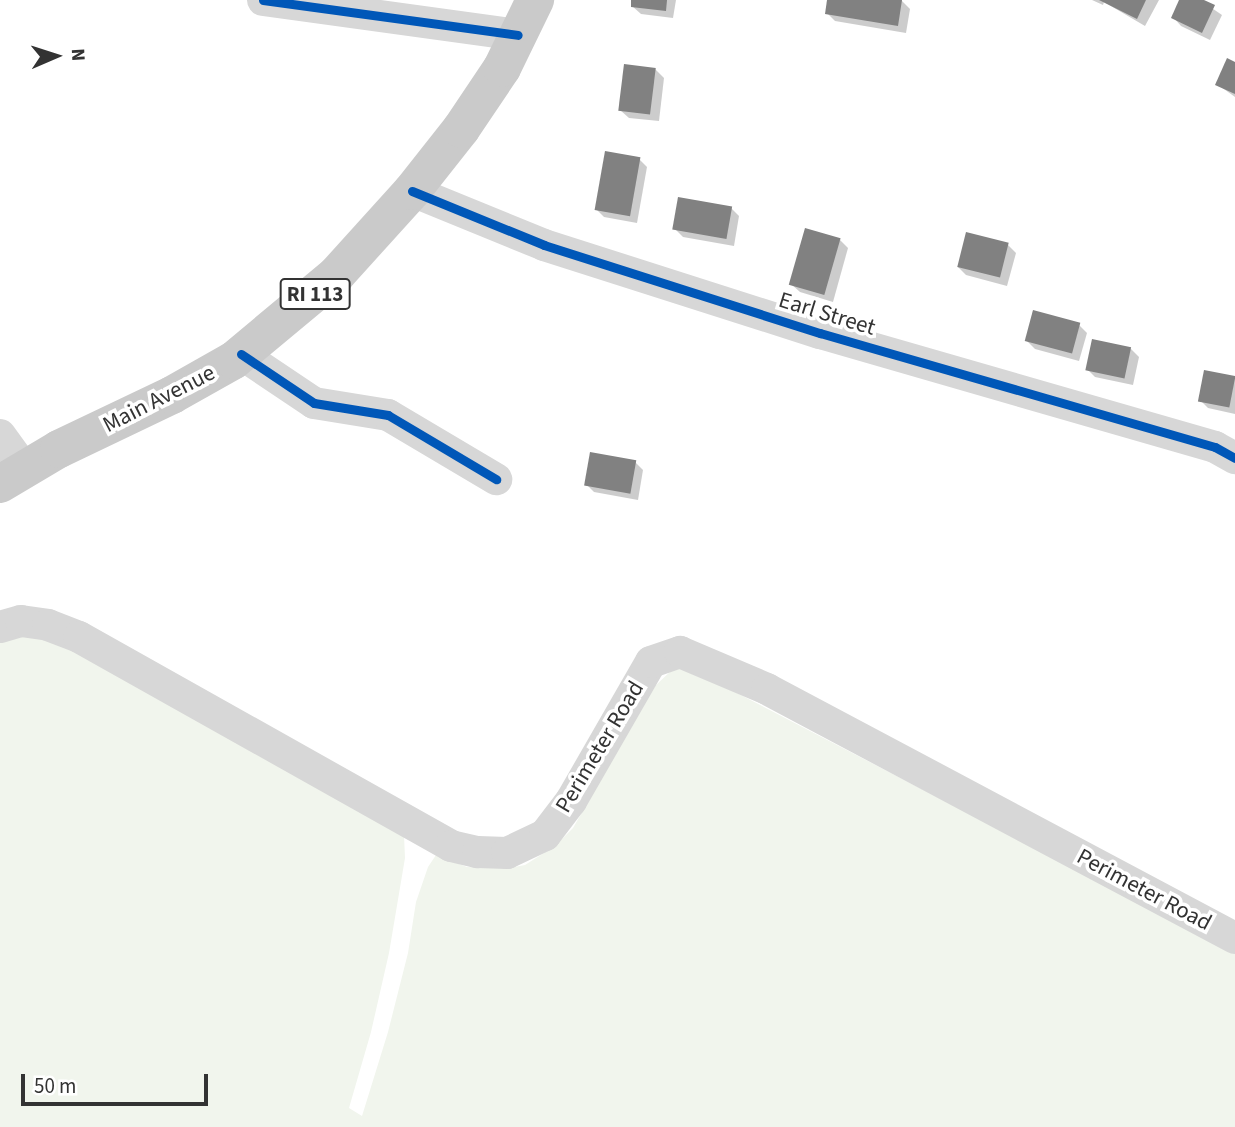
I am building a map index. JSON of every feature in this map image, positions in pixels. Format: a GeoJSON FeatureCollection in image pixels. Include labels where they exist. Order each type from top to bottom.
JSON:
{"type":"FeatureCollection","features":[{"type":"Feature","properties":{"kind":"main road","name":"Main Avenue"},"geometry":{"type":"LineString","coordinates":[[12,476],[172,395],[241,355],[336,275],[412,191],[461,129],[502,68],[535,0]]}},
{"type":"Feature","properties":{"kind":"street"},"geometry":{"type":"LineString","coordinates":[[263,0],[518,35]]}},
{"type":"Feature","properties":{"kind":"street","name":"Earl Street"},"geometry":{"type":"LineString","coordinates":[[412,191],[544,245],[820,332],[1215,447],[1235,458]]}},
{"type":"Feature","properties":{"kind":"street"},"geometry":{"type":"LineString","coordinates":[[241,355],[314,403],[388,415],[496,479]]}},
{"type":"Feature","properties":{"kind":"street"},"geometry":{"type":"LineString","coordinates":[[0,435],[12,476]]}},
{"type":"Feature","properties":{"kind":"street","name":"Perimeter Road"},"geometry":{"type":"LineString","coordinates":[[0,627],[21,621],[48,625],[79,637],[451,846],[478,852],[507,853],[545,835],[571,801],[651,662],[680,652],[767,690],[1235,938]]}},
{"type":"Feature","properties":{"kind":"shaded area"},"geometry":{"type":"Polygon","coordinates":[[[12,635],[53,639],[404,835],[405,858],[389,953],[371,1032],[349,1108],[362,1116],[388,1032],[408,953],[416,902],[428,867],[436,855],[467,867],[509,868],[525,865],[555,846],[573,828],[655,686],[673,669],[687,667],[1235,952],[1235,1127],[0,1127],[0,639],[12,635]]]}},
{"type":"Feature","properties":{"kind":"building"},"geometry":{"type":"Polygon","coordinates":[[[631,0],[667,0],[666,11],[631,7],[631,0]]]}},
{"type":"Feature","properties":{"kind":"building"},"geometry":{"type":"Polygon","coordinates":[[[827,0],[902,0],[898,26],[825,14],[827,0]]]}},
{"type":"Feature","properties":{"kind":"building"},"geometry":{"type":"Polygon","coordinates":[[[1099,0],[1146,0],[1137,19],[1099,0]]]}},
{"type":"Feature","properties":{"kind":"building"},"geometry":{"type":"Polygon","coordinates":[[[1179,0],[1204,0],[1215,5],[1202,33],[1171,18],[1179,0]]]}},
{"type":"Feature","properties":{"kind":"building"},"geometry":{"type":"Polygon","coordinates":[[[1227,58],[1235,62],[1235,94],[1215,85],[1227,58]]]}},
{"type":"Feature","properties":{"kind":"building"},"geometry":{"type":"Polygon","coordinates":[[[624,64],[656,68],[650,115],[618,111],[624,64]]]}},
{"type":"Feature","properties":{"kind":"building"},"geometry":{"type":"Polygon","coordinates":[[[605,151],[640,157],[630,216],[595,210],[605,151]]]}},
{"type":"Feature","properties":{"kind":"building"},"geometry":{"type":"Polygon","coordinates":[[[678,197],[732,207],[726,239],[672,229],[678,197]]]}},
{"type":"Feature","properties":{"kind":"building"},"geometry":{"type":"Polygon","coordinates":[[[805,228],[841,238],[824,295],[789,285],[805,228]]]}},
{"type":"Feature","properties":{"kind":"building"},"geometry":{"type":"Polygon","coordinates":[[[966,232],[1009,243],[1000,278],[957,267],[966,232]]]}},
{"type":"Feature","properties":{"kind":"building"},"geometry":{"type":"Polygon","coordinates":[[[1033,310],[1080,323],[1072,354],[1025,341],[1033,310]]]}},
{"type":"Feature","properties":{"kind":"building"},"geometry":{"type":"Polygon","coordinates":[[[1092,339],[1131,347],[1124,379],[1085,370],[1092,339]]]}},
{"type":"Feature","properties":{"kind":"building"},"geometry":{"type":"Polygon","coordinates":[[[1204,370],[1235,376],[1229,408],[1198,401],[1204,370]]]}},
{"type":"Feature","properties":{"kind":"building"},"geometry":{"type":"Polygon","coordinates":[[[590,452],[636,460],[630,494],[584,485],[590,452]]]}},
{"type":"Feature","properties":{"kind":"cycle path"},"geometry":{"type":"LineString","coordinates":[[263,0],[518,35]]}},
{"type":"Feature","properties":{"kind":"cycle path"},"geometry":{"type":"LineString","coordinates":[[412,191],[544,245],[820,333],[1215,447],[1235,458]]}},
{"type":"Feature","properties":{"kind":"cycle path"},"geometry":{"type":"LineString","coordinates":[[241,354],[314,403],[388,415],[496,479]]}}]}
